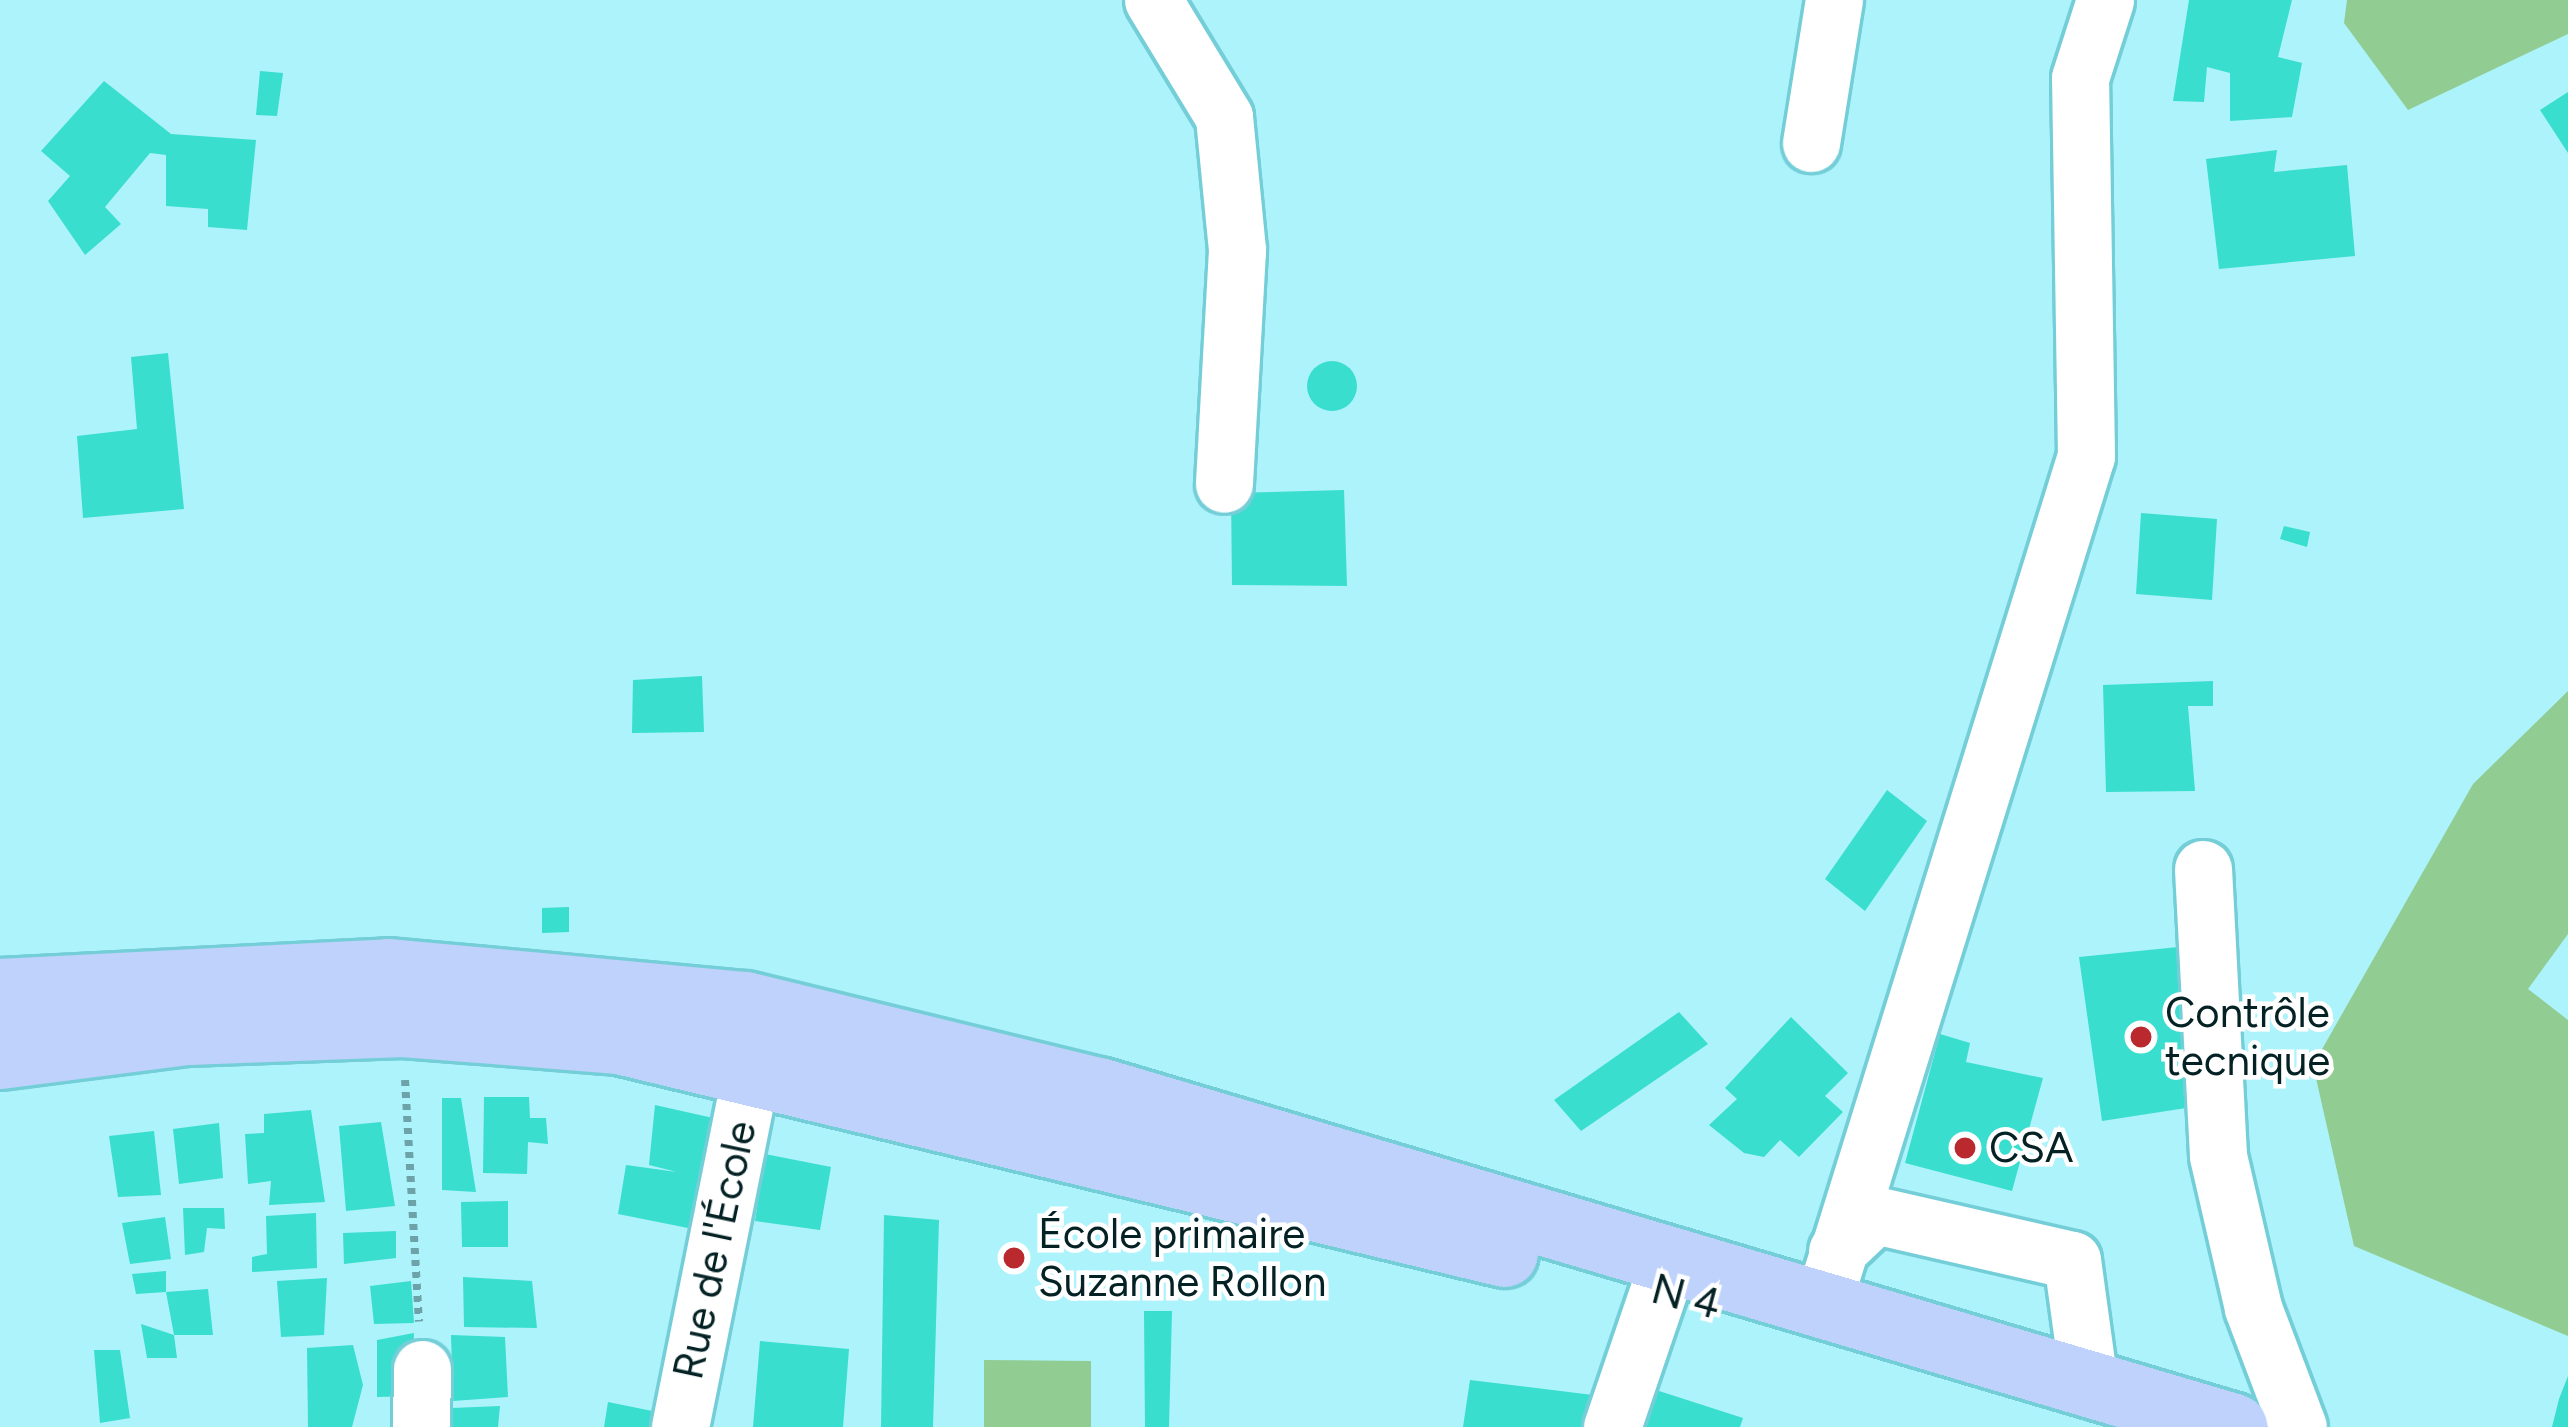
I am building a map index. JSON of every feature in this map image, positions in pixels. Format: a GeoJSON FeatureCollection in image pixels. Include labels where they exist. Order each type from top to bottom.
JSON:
{"type":"FeatureCollection","features":[{"type":"Feature","properties":{"kind":"highway","name":"N 4"},"geometry":{"type":"LineString","coordinates":[[0,992],[388,972],[745,1005],[1829,1278],[2089,1384],[2234,1427]]}},
{"type":"Feature","properties":{"kind":"highway","name":"N 4"},"geometry":{"type":"LineString","coordinates":[[0,1056],[188,1032],[403,1024],[619,1041],[1224,1191],[1659,1289],[2143,1427]]}},
{"type":"Feature","properties":{"kind":"street"},"geometry":{"type":"LineString","coordinates":[[1153,0],[1224,117],[1237,250],[1224,484]]}},
{"type":"Feature","properties":{"kind":"street"},"geometry":{"type":"LineString","coordinates":[[1811,143],[1834,0]]}},
{"type":"Feature","properties":{"kind":"street"},"geometry":{"type":"LineString","coordinates":[[1829,1278],[2086,456],[2080,78],[2105,0]]}},
{"type":"Feature","properties":{"kind":"street"},"geometry":{"type":"LineString","coordinates":[[2203,869],[2218,1156],[2253,1308],[2298,1427]]}},
{"type":"Feature","properties":{"kind":"street","name":"Rue de l'École"},"geometry":{"type":"LineString","coordinates":[[680,1427],[752,1073]]}},
{"type":"Feature","properties":{"kind":"street"},"geometry":{"type":"LineString","coordinates":[[1829,1278],[1875,1215],[2072,1260],[2089,1384]]}},
{"type":"Feature","properties":{"kind":"street"},"geometry":{"type":"LineString","coordinates":[[1612,1427],[1659,1289]]}},
{"type":"Feature","properties":{"kind":"street"},"geometry":{"type":"LineString","coordinates":[[421,1427],[422,1369]]}},
{"type":"Feature","properties":{"kind":"path"},"geometry":{"type":"LineString","coordinates":[[403,1024],[422,1369]]}},
{"type":"Feature","properties":{"kind":"green space"},"geometry":{"type":"Polygon","coordinates":[[[2347,0],[2568,0],[2568,34],[2408,110],[2344,23],[2347,0]]]}},
{"type":"Feature","properties":{"kind":"green space"},"geometry":{"type":"Polygon","coordinates":[[[2568,691],[2568,934],[2528,989],[2568,1020],[2568,1336],[2354,1246],[2313,1065],[2473,784],[2568,691]]]}},
{"type":"Feature","properties":{"kind":"green space"},"geometry":{"type":"Polygon","coordinates":[[[984,1360],[1091,1361],[1091,1427],[984,1427],[984,1360]]]}},
{"type":"Feature","properties":{"kind":"building"},"geometry":{"type":"Polygon","coordinates":[[[2189,0],[2292,0],[2278,57],[2302,63],[2292,117],[2230,121],[2230,73],[2207,67],[2204,102],[2173,101],[2189,0]]]}},
{"type":"Feature","properties":{"kind":"building"},"geometry":{"type":"Polygon","coordinates":[[[260,71],[283,73],[277,116],[256,115],[260,71]]]}},
{"type":"Feature","properties":{"kind":"building"},"geometry":{"type":"Polygon","coordinates":[[[104,81],[171,134],[256,140],[247,230],[208,227],[208,209],[166,206],[166,155],[150,153],[105,207],[121,224],[85,255],[48,201],[70,176],[41,151],[104,81]]]}},
{"type":"Feature","properties":{"kind":"building"},"geometry":{"type":"Polygon","coordinates":[[[2568,92],[2568,153],[2540,110],[2568,92]]]}},
{"type":"Feature","properties":{"kind":"building"},"geometry":{"type":"Polygon","coordinates":[[[2277,150],[2274,172],[2347,165],[2355,256],[2219,269],[2206,159],[2277,150]]]}},
{"type":"Feature","properties":{"kind":"building"},"geometry":{"type":"Polygon","coordinates":[[[168,353],[184,509],[83,518],[77,436],[137,429],[131,357],[168,353]]]}},
{"type":"Feature","properties":{"kind":"building"},"geometry":{"type":"Polygon","coordinates":[[[1322,362],[1342,362],[1356,376],[1356,396],[1342,410],[1322,410],[1308,396],[1308,376],[1322,362]]]}},
{"type":"Feature","properties":{"kind":"building"},"geometry":{"type":"Polygon","coordinates":[[[1344,490],[1347,586],[1232,585],[1231,493],[1344,490]]]}},
{"type":"Feature","properties":{"kind":"building"},"geometry":{"type":"Polygon","coordinates":[[[2141,513],[2217,519],[2212,600],[2136,594],[2141,513]]]}},
{"type":"Feature","properties":{"kind":"building"},"geometry":{"type":"Polygon","coordinates":[[[2284,526],[2310,532],[2307,547],[2280,539],[2284,526]]]}},
{"type":"Feature","properties":{"kind":"building"},"geometry":{"type":"Polygon","coordinates":[[[702,676],[704,732],[632,733],[633,680],[702,676]]]}},
{"type":"Feature","properties":{"kind":"building"},"geometry":{"type":"Polygon","coordinates":[[[2213,681],[2213,706],[2188,706],[2195,791],[2106,792],[2103,685],[2213,681]]]}},
{"type":"Feature","properties":{"kind":"building"},"geometry":{"type":"Polygon","coordinates":[[[1887,790],[1927,821],[1865,911],[1825,879],[1887,790]]]}},
{"type":"Feature","properties":{"kind":"building"},"geometry":{"type":"Polygon","coordinates":[[[569,907],[569,932],[542,933],[542,908],[569,907]]]}},
{"type":"Feature","properties":{"kind":"building"},"geometry":{"type":"Polygon","coordinates":[[[2178,947],[2199,1106],[2102,1121],[2079,957],[2178,947]]]}},
{"type":"Feature","properties":{"kind":"building"},"geometry":{"type":"Polygon","coordinates":[[[1679,1012],[1708,1044],[1581,1131],[1554,1100],[1679,1012]]]}},
{"type":"Feature","properties":{"kind":"building"},"geometry":{"type":"Polygon","coordinates":[[[1791,1017],[1848,1073],[1825,1096],[1843,1112],[1799,1157],[1780,1140],[1764,1157],[1744,1153],[1709,1125],[1737,1099],[1725,1088],[1791,1017]]]}},
{"type":"Feature","properties":{"kind":"building"},"geometry":{"type":"Polygon","coordinates":[[[1940,1034],[1970,1043],[1966,1062],[2043,1078],[2012,1191],[1905,1163],[1940,1034]]]}},
{"type":"Feature","properties":{"kind":"building"},"geometry":{"type":"Polygon","coordinates":[[[484,1097],[529,1097],[530,1118],[546,1118],[548,1144],[528,1142],[527,1174],[483,1173],[484,1097]]]}},
{"type":"Feature","properties":{"kind":"building"},"geometry":{"type":"Polygon","coordinates":[[[442,1098],[461,1098],[476,1192],[442,1190],[442,1098]]]}},
{"type":"Feature","properties":{"kind":"building"},"geometry":{"type":"Polygon","coordinates":[[[655,1105],[722,1120],[703,1231],[618,1214],[626,1165],[677,1172],[649,1165],[655,1105]]]}},
{"type":"Feature","properties":{"kind":"building"},"geometry":{"type":"Polygon","coordinates":[[[311,1110],[325,1202],[269,1205],[271,1181],[248,1184],[245,1134],[264,1133],[264,1114],[311,1110]]]}},
{"type":"Feature","properties":{"kind":"building"},"geometry":{"type":"Polygon","coordinates":[[[381,1122],[395,1206],[346,1211],[339,1126],[381,1122]]]}},
{"type":"Feature","properties":{"kind":"building"},"geometry":{"type":"Polygon","coordinates":[[[219,1123],[223,1178],[179,1184],[173,1129],[219,1123]]]}},
{"type":"Feature","properties":{"kind":"building"},"geometry":{"type":"Polygon","coordinates":[[[154,1131],[161,1195],[118,1197],[109,1136],[154,1131]]]}},
{"type":"Feature","properties":{"kind":"building"},"geometry":{"type":"Polygon","coordinates":[[[765,1154],[831,1167],[820,1230],[755,1221],[765,1154]]]}},
{"type":"Feature","properties":{"kind":"building"},"geometry":{"type":"Polygon","coordinates":[[[508,1201],[508,1247],[462,1247],[461,1202],[508,1201]]]}},
{"type":"Feature","properties":{"kind":"building"},"geometry":{"type":"Polygon","coordinates":[[[183,1208],[224,1208],[225,1229],[207,1228],[204,1252],[185,1255],[183,1208]]]}},
{"type":"Feature","properties":{"kind":"building"},"geometry":{"type":"Polygon","coordinates":[[[316,1213],[317,1268],[252,1272],[252,1257],[267,1254],[266,1216],[316,1213]]]}},
{"type":"Feature","properties":{"kind":"building"},"geometry":{"type":"Polygon","coordinates":[[[884,1215],[939,1220],[933,1427],[881,1427],[884,1215]]]}},
{"type":"Feature","properties":{"kind":"building"},"geometry":{"type":"Polygon","coordinates":[[[165,1217],[171,1259],[130,1264],[122,1223],[165,1217]]]}},
{"type":"Feature","properties":{"kind":"building"},"geometry":{"type":"Polygon","coordinates":[[[396,1231],[396,1258],[344,1264],[343,1233],[396,1231]]]}},
{"type":"Feature","properties":{"kind":"building"},"geometry":{"type":"Polygon","coordinates":[[[166,1271],[166,1292],[136,1294],[132,1274],[166,1271]]]}},
{"type":"Feature","properties":{"kind":"building"},"geometry":{"type":"Polygon","coordinates":[[[463,1277],[532,1281],[537,1328],[464,1327],[463,1277]]]}},
{"type":"Feature","properties":{"kind":"building"},"geometry":{"type":"Polygon","coordinates":[[[327,1278],[324,1335],[281,1337],[277,1281],[327,1278]]]}},
{"type":"Feature","properties":{"kind":"building"},"geometry":{"type":"Polygon","coordinates":[[[411,1281],[414,1323],[374,1324],[370,1286],[411,1281]]]}},
{"type":"Feature","properties":{"kind":"building"},"geometry":{"type":"Polygon","coordinates":[[[208,1289],[213,1335],[174,1335],[166,1292],[208,1289]]]}},
{"type":"Feature","properties":{"kind":"building"},"geometry":{"type":"Polygon","coordinates":[[[1144,1311],[1172,1311],[1169,1427],[1145,1427],[1144,1311]]]}},
{"type":"Feature","properties":{"kind":"building"},"geometry":{"type":"Polygon","coordinates":[[[141,1324],[174,1335],[177,1358],[147,1358],[141,1324]]]}},
{"type":"Feature","properties":{"kind":"building"},"geometry":{"type":"Polygon","coordinates":[[[414,1333],[411,1396],[377,1397],[377,1340],[414,1333]]]}},
{"type":"Feature","properties":{"kind":"building"},"geometry":{"type":"Polygon","coordinates":[[[451,1335],[505,1337],[508,1397],[453,1401],[451,1335]]]}},
{"type":"Feature","properties":{"kind":"building"},"geometry":{"type":"Polygon","coordinates":[[[760,1341],[849,1349],[843,1427],[753,1427],[760,1341]]]}},
{"type":"Feature","properties":{"kind":"building"},"geometry":{"type":"Polygon","coordinates":[[[353,1345],[363,1385],[352,1427],[308,1427],[307,1348],[353,1345]]]}},
{"type":"Feature","properties":{"kind":"building"},"geometry":{"type":"Polygon","coordinates":[[[94,1350],[120,1350],[130,1418],[100,1423],[94,1350]]]}},
{"type":"Feature","properties":{"kind":"building"},"geometry":{"type":"Polygon","coordinates":[[[2568,1376],[2568,1427],[2552,1427],[2559,1399],[2568,1376]]]}},
{"type":"Feature","properties":{"kind":"building"},"geometry":{"type":"Polygon","coordinates":[[[1470,1380],[1601,1396],[1592,1427],[1463,1427],[1470,1380]]]}},
{"type":"Feature","properties":{"kind":"building"},"geometry":{"type":"Polygon","coordinates":[[[1656,1390],[1743,1418],[1740,1427],[1645,1427],[1656,1390]]]}},
{"type":"Feature","properties":{"kind":"building"},"geometry":{"type":"Polygon","coordinates":[[[608,1402],[672,1415],[670,1427],[604,1427],[608,1402]]]}},
{"type":"Feature","properties":{"kind":"building"},"geometry":{"type":"Polygon","coordinates":[[[500,1406],[498,1427],[452,1427],[452,1408],[500,1406]]]}},
{"type":"Feature","properties":{"kind":"place","name":"Contrôle tecnique"},"geometry":{"type":"Point","coordinates":[2141,1037]}},
{"type":"Feature","properties":{"kind":"place","name":"CSA"},"geometry":{"type":"Point","coordinates":[1965,1148]}},
{"type":"Feature","properties":{"kind":"place","name":"École primaire Suzanne Rollon"},"geometry":{"type":"Point","coordinates":[1014,1258]}}]}
